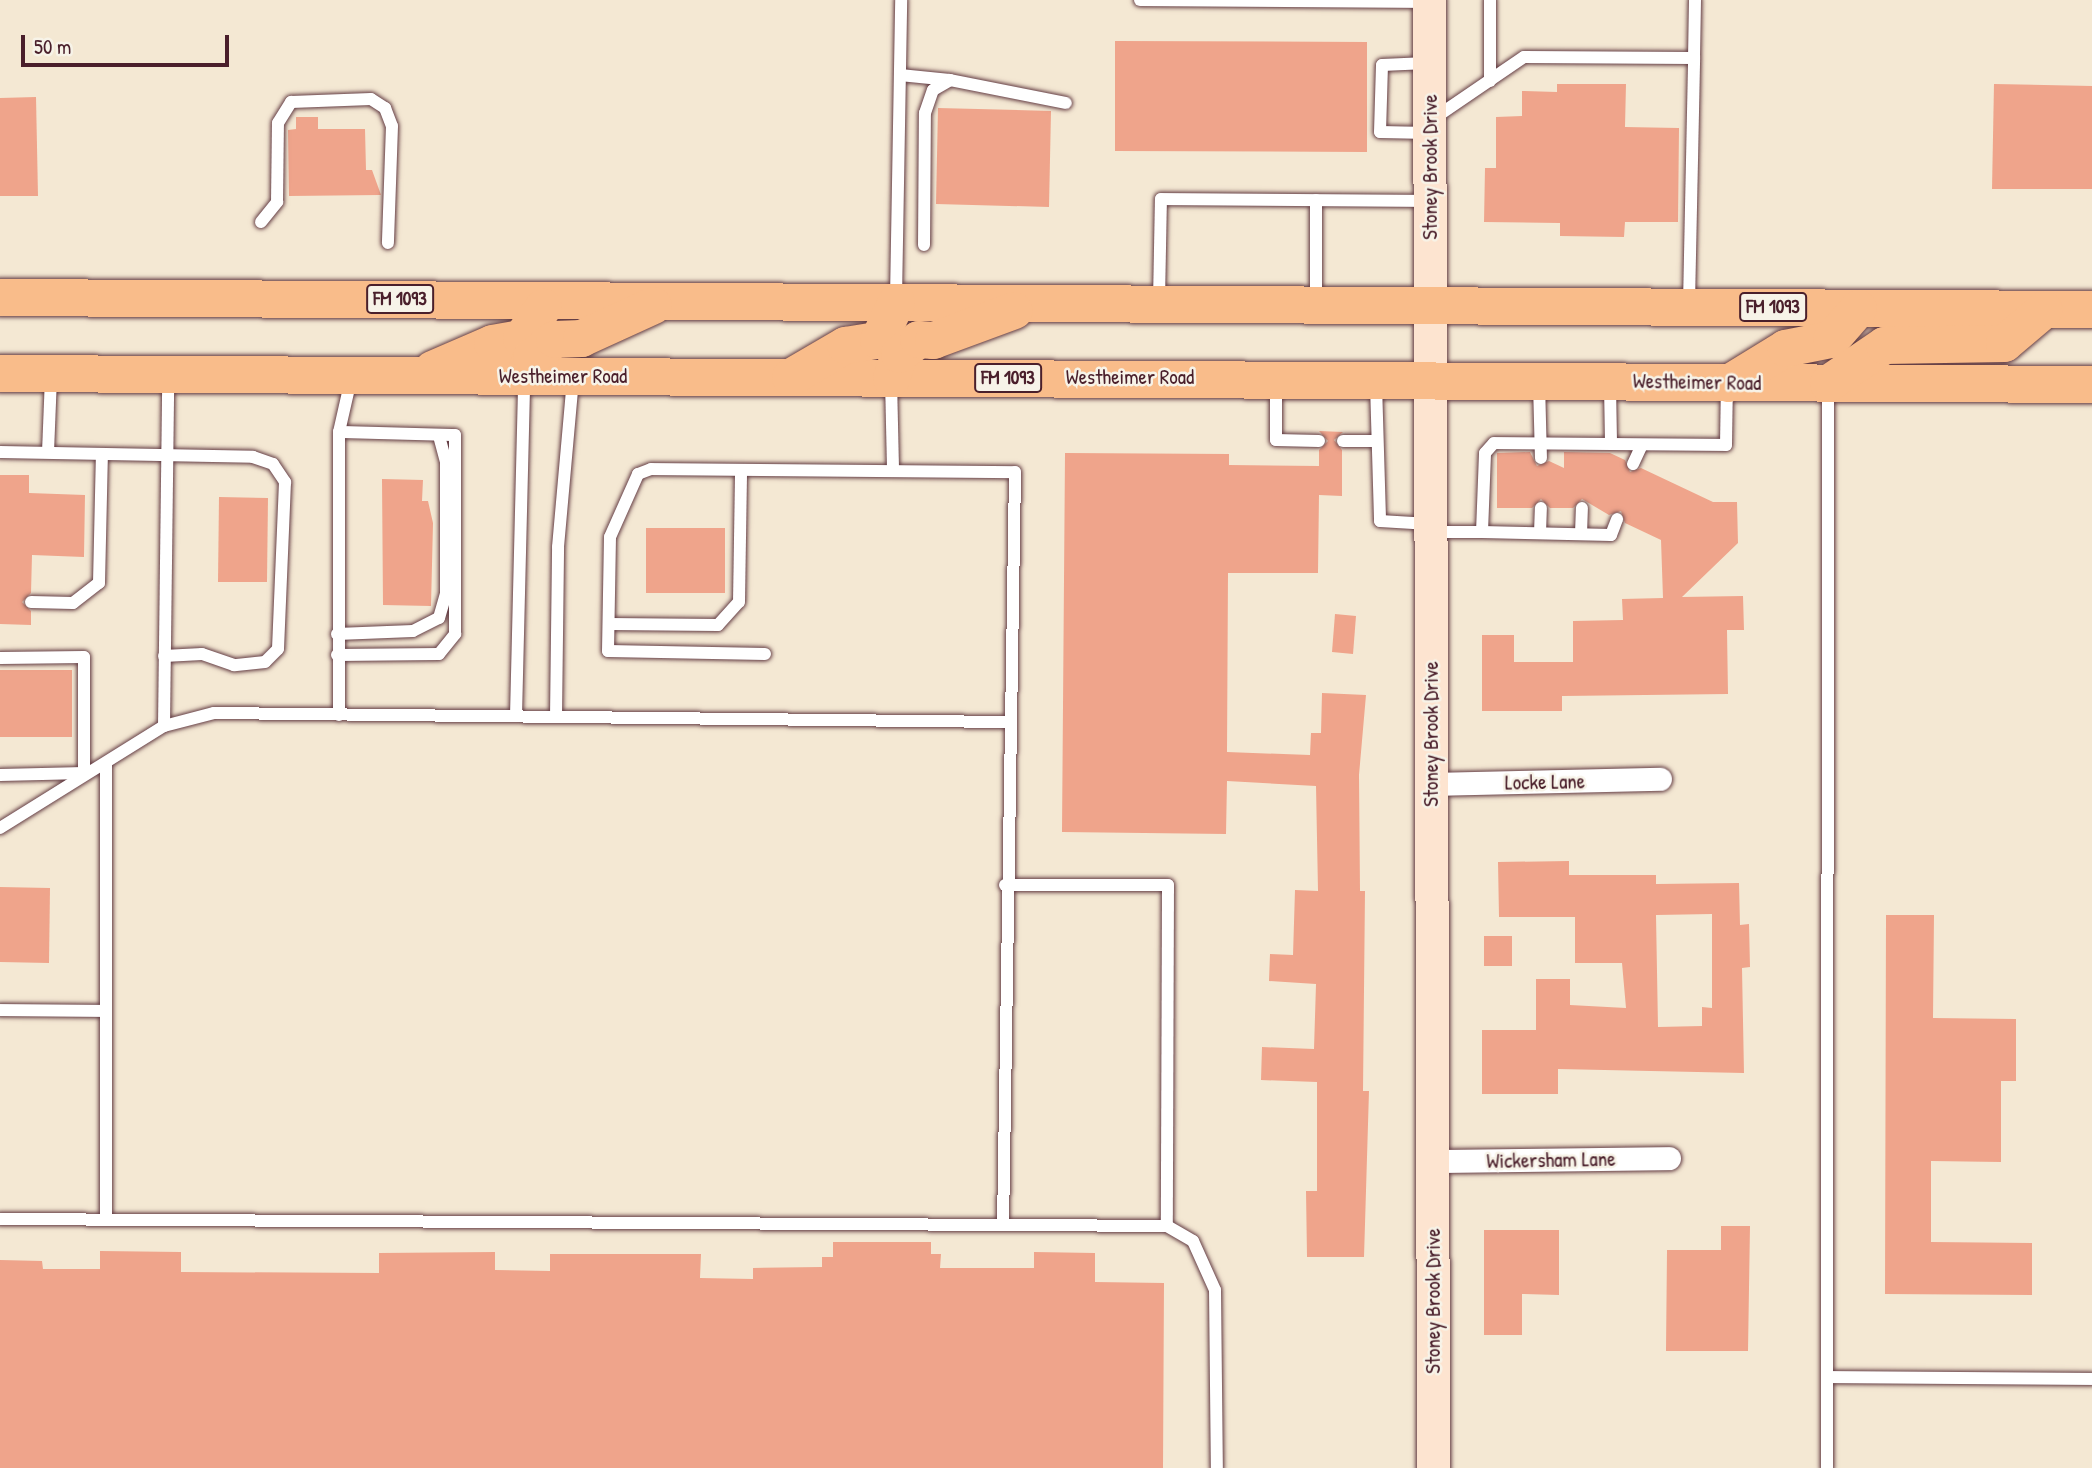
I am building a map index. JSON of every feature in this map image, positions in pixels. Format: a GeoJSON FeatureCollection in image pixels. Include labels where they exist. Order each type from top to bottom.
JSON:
{"type":"FeatureCollection","features":[{"type":"Feature","properties":{"kind":"main road","name":"FM 1093"},"geometry":{"type":"LineString","coordinates":[[0,297],[2092,309]]}},
{"type":"Feature","properties":{"kind":"main road"},"geometry":{"type":"LineString","coordinates":[[418,375],[492,343],[521,338],[547,300]]}},
{"type":"Feature","properties":{"kind":"main road"},"geometry":{"type":"LineString","coordinates":[[524,376],[531,357],[554,339],[581,338],[664,301]]}},
{"type":"Feature","properties":{"kind":"main road"},"geometry":{"type":"LineString","coordinates":[[789,378],[845,345],[878,340],[895,302]]}},
{"type":"Feature","properties":{"kind":"main road"},"geometry":{"type":"LineString","coordinates":[[891,378],[899,354],[918,339],[933,340],[1034,303]]}},
{"type":"Feature","properties":{"kind":"main road"},"geometry":{"type":"LineString","coordinates":[[1727,384],[1785,348],[1831,340],[1858,309]]}},
{"type":"Feature","properties":{"kind":"main road"},"geometry":{"type":"LineString","coordinates":[[1828,383],[1884,345],[2004,343],[2044,309]]}},
{"type":"Feature","properties":{"kind":"main road","name":"Westheimer Road"},"geometry":{"type":"LineString","coordinates":[[0,373],[789,378],[1430,377],[1610,379],[1727,384],[2092,384]]}},
{"type":"Feature","properties":{"kind":"street","name":"Stoney Brook Drive"},"geometry":{"type":"LineString","coordinates":[[1429,1],[1433,1468]]}},
{"type":"Feature","properties":{"kind":"street","name":"Locke Lane"},"geometry":{"type":"LineString","coordinates":[[1431,784],[1660,779]]}},
{"type":"Feature","properties":{"kind":"street","name":"Wickersham Lane"},"geometry":{"type":"LineString","coordinates":[[1432,1161],[1669,1158]]}},
{"type":"Feature","properties":{"kind":"lane"},"geometry":{"type":"LineString","coordinates":[[895,302],[901,0]]}},
{"type":"Feature","properties":{"kind":"lane"},"geometry":{"type":"LineString","coordinates":[[1140,0],[1429,1]]}},
{"type":"Feature","properties":{"kind":"lane"},"geometry":{"type":"LineString","coordinates":[[1490,0],[1490,81]]}},
{"type":"Feature","properties":{"kind":"lane"},"geometry":{"type":"LineString","coordinates":[[1689,305],[1695,0]]}},
{"type":"Feature","properties":{"kind":"lane"},"geometry":{"type":"LineString","coordinates":[[1430,63],[1382,65],[1380,132],[1429,127],[1524,57],[1694,58]]}},
{"type":"Feature","properties":{"kind":"lane"},"geometry":{"type":"LineString","coordinates":[[900,75],[950,80],[1066,103]]}},
{"type":"Feature","properties":{"kind":"lane"},"geometry":{"type":"LineString","coordinates":[[924,246],[925,113],[933,90],[950,80]]}},
{"type":"Feature","properties":{"kind":"lane"},"geometry":{"type":"LineString","coordinates":[[261,222],[277,202],[278,123],[291,103],[371,99],[385,108],[392,126],[388,243]]}},
{"type":"Feature","properties":{"kind":"lane"},"geometry":{"type":"LineString","coordinates":[[1159,304],[1161,199],[1430,201]]}},
{"type":"Feature","properties":{"kind":"lane"},"geometry":{"type":"LineString","coordinates":[[1315,304],[1317,200]]}},
{"type":"Feature","properties":{"kind":"lane"},"geometry":{"type":"LineString","coordinates":[[48,452],[51,373]]}},
{"type":"Feature","properties":{"kind":"lane"},"geometry":{"type":"LineString","coordinates":[[164,726],[168,373]]}},
{"type":"Feature","properties":{"kind":"lane"},"geometry":{"type":"LineString","coordinates":[[339,715],[339,432],[352,375]]}},
{"type":"Feature","properties":{"kind":"lane"},"geometry":{"type":"LineString","coordinates":[[556,717],[558,547],[573,375]]}},
{"type":"Feature","properties":{"kind":"lane"},"geometry":{"type":"LineString","coordinates":[[516,716],[524,376]]}},
{"type":"Feature","properties":{"kind":"lane"},"geometry":{"type":"LineString","coordinates":[[1276,377],[1276,440],[1319,441]]}},
{"type":"Feature","properties":{"kind":"lane"},"geometry":{"type":"LineString","coordinates":[[1376,377],[1380,521],[1482,532],[1611,535],[1618,519]]}},
{"type":"Feature","properties":{"kind":"lane"},"geometry":{"type":"LineString","coordinates":[[891,378],[893,471]]}},
{"type":"Feature","properties":{"kind":"lane"},"geometry":{"type":"LineString","coordinates":[[1539,379],[1541,457]]}},
{"type":"Feature","properties":{"kind":"lane"},"geometry":{"type":"LineString","coordinates":[[1610,379],[1611,444]]}},
{"type":"Feature","properties":{"kind":"lane"},"geometry":{"type":"LineString","coordinates":[[1827,1468],[1828,383]]}},
{"type":"Feature","properties":{"kind":"lane"},"geometry":{"type":"LineString","coordinates":[[1482,532],[1485,453],[1494,443],[1541,443],[1581,448],[1611,444],[1726,445],[1727,384]]}},
{"type":"Feature","properties":{"kind":"lane"},"geometry":{"type":"LineString","coordinates":[[337,655],[439,654],[455,634],[455,435],[339,432]]}},
{"type":"Feature","properties":{"kind":"lane"},"geometry":{"type":"LineString","coordinates":[[337,634],[413,631],[439,618],[446,593],[446,461],[439,435]]}},
{"type":"Feature","properties":{"kind":"lane"},"geometry":{"type":"LineString","coordinates":[[1343,441],[1376,441]]}},
{"type":"Feature","properties":{"kind":"lane"},"geometry":{"type":"LineString","coordinates":[[1633,464],[1642,445]]}},
{"type":"Feature","properties":{"kind":"lane"},"geometry":{"type":"LineString","coordinates":[[0,452],[165,453],[253,457],[273,464],[285,482],[278,649],[265,662],[234,665],[202,654],[164,656]]}},
{"type":"Feature","properties":{"kind":"lane"},"geometry":{"type":"LineString","coordinates":[[31,602],[73,603],[99,583],[102,454]]}},
{"type":"Feature","properties":{"kind":"lane"},"geometry":{"type":"LineString","coordinates":[[609,624],[718,625],[739,602],[741,471]]}},
{"type":"Feature","properties":{"kind":"lane"},"geometry":{"type":"LineString","coordinates":[[765,654],[608,651],[610,537],[638,474],[741,471],[1015,472],[1005,886],[1003,1225]]}},
{"type":"Feature","properties":{"kind":"lane"},"geometry":{"type":"LineString","coordinates":[[1540,533],[1541,508]]}},
{"type":"Feature","properties":{"kind":"lane"},"geometry":{"type":"LineString","coordinates":[[1581,534],[1582,508]]}},
{"type":"Feature","properties":{"kind":"lane"},"geometry":{"type":"LineString","coordinates":[[0,658],[84,657],[84,773]]}},
{"type":"Feature","properties":{"kind":"lane"},"geometry":{"type":"LineString","coordinates":[[0,828],[84,773],[106,763],[164,726],[214,713],[1009,722]]}},
{"type":"Feature","properties":{"kind":"lane"},"geometry":{"type":"LineString","coordinates":[[106,763],[106,1220]]}},
{"type":"Feature","properties":{"kind":"lane"},"geometry":{"type":"LineString","coordinates":[[0,775],[84,773]]}},
{"type":"Feature","properties":{"kind":"lane"},"geometry":{"type":"LineString","coordinates":[[1005,886],[1168,885],[1167,1226]]}},
{"type":"Feature","properties":{"kind":"lane"},"geometry":{"type":"LineString","coordinates":[[0,1010],[106,1011]]}},
{"type":"Feature","properties":{"kind":"lane"},"geometry":{"type":"LineString","coordinates":[[0,1219],[1167,1226],[1193,1241],[1216,1290],[1217,1468]]}},
{"type":"Feature","properties":{"kind":"lane"},"geometry":{"type":"LineString","coordinates":[[1827,1377],[2092,1379]]}},
{"type":"Feature","properties":{"kind":"building"},"geometry":{"type":"Polygon","coordinates":[[[1115,41],[1367,42],[1367,152],[1115,151],[1115,41]]]}},
{"type":"Feature","properties":{"kind":"building"},"geometry":{"type":"Polygon","coordinates":[[[1557,84],[1626,84],[1625,127],[1679,128],[1678,222],[1625,222],[1624,237],[1560,236],[1560,223],[1484,222],[1485,168],[1496,168],[1496,117],[1522,116],[1522,91],[1557,92],[1557,84]]]}},
{"type":"Feature","properties":{"kind":"building"},"geometry":{"type":"Polygon","coordinates":[[[1994,84],[2092,86],[2092,189],[1992,189],[1994,84]]]}},
{"type":"Feature","properties":{"kind":"building"},"geometry":{"type":"Polygon","coordinates":[[[36,97],[38,196],[0,196],[0,98],[36,97]]]}},
{"type":"Feature","properties":{"kind":"building"},"geometry":{"type":"Polygon","coordinates":[[[938,108],[1051,111],[1049,207],[936,204],[938,108]]]}},
{"type":"Feature","properties":{"kind":"building"},"geometry":{"type":"Polygon","coordinates":[[[296,117],[318,117],[318,129],[365,129],[366,170],[372,170],[381,195],[289,196],[288,130],[296,129],[296,117]]]}},
{"type":"Feature","properties":{"kind":"building"},"geometry":{"type":"Polygon","coordinates":[[[1319,431],[1343,432],[1334,440],[1342,450],[1342,496],[1319,495],[1318,573],[1228,573],[1227,752],[1310,755],[1311,733],[1321,733],[1322,693],[1366,695],[1359,775],[1360,891],[1365,891],[1363,1091],[1369,1091],[1364,1257],[1307,1257],[1306,1191],[1317,1191],[1317,1082],[1261,1080],[1262,1047],[1314,1049],[1316,984],[1269,981],[1270,954],[1293,955],[1295,890],[1318,891],[1316,786],[1227,781],[1226,834],[1062,832],[1065,453],[1229,454],[1229,465],[1319,466],[1319,450],[1328,441],[1319,431]]]}},
{"type":"Feature","properties":{"kind":"building"},"geometry":{"type":"Polygon","coordinates":[[[1530,452],[1537,466],[1549,461],[1564,468],[1564,452],[1610,453],[1625,460],[1630,472],[1641,468],[1713,502],[1737,502],[1738,543],[1682,597],[1743,596],[1744,630],[1727,630],[1728,694],[1562,696],[1562,711],[1482,711],[1482,635],[1514,635],[1514,662],[1573,662],[1573,621],[1623,620],[1622,599],[1663,598],[1661,540],[1625,523],[1621,511],[1609,515],[1582,499],[1573,508],[1550,508],[1541,499],[1532,508],[1497,508],[1497,453],[1530,452]]]}},
{"type":"Feature","properties":{"kind":"building"},"geometry":{"type":"Polygon","coordinates":[[[0,475],[29,475],[29,493],[85,495],[84,557],[32,555],[31,593],[22,602],[31,611],[31,625],[0,624],[0,475]]]}},
{"type":"Feature","properties":{"kind":"building"},"geometry":{"type":"Polygon","coordinates":[[[382,479],[423,480],[422,501],[428,501],[433,523],[431,606],[383,605],[382,479]]]}},
{"type":"Feature","properties":{"kind":"building"},"geometry":{"type":"Polygon","coordinates":[[[219,497],[268,498],[267,582],[218,582],[219,497]]]}},
{"type":"Feature","properties":{"kind":"building"},"geometry":{"type":"Polygon","coordinates":[[[646,528],[725,528],[725,593],[646,593],[646,528]]]}},
{"type":"Feature","properties":{"kind":"building"},"geometry":{"type":"Polygon","coordinates":[[[1335,614],[1356,616],[1353,654],[1332,652],[1335,614]]]}},
{"type":"Feature","properties":{"kind":"building"},"geometry":{"type":"Polygon","coordinates":[[[0,670],[72,670],[72,737],[0,737],[0,670]]]}},
{"type":"Feature","properties":{"kind":"building"},"geometry":{"type":"Polygon","coordinates":[[[1569,861],[1569,875],[1656,875],[1656,884],[1739,883],[1740,925],[1749,924],[1750,967],[1742,968],[1744,1073],[1558,1069],[1558,1094],[1482,1094],[1482,1030],[1536,1030],[1536,979],[1570,979],[1570,1005],[1626,1008],[1622,963],[1575,963],[1575,917],[1499,917],[1498,862],[1569,861]],[[1712,914],[1656,915],[1658,1027],[1702,1026],[1702,1007],[1712,1008],[1712,914]]]}},
{"type":"Feature","properties":{"kind":"building"},"geometry":{"type":"Polygon","coordinates":[[[0,887],[50,888],[49,963],[0,962],[0,887]]]}},
{"type":"Feature","properties":{"kind":"building"},"geometry":{"type":"Polygon","coordinates":[[[1886,915],[1934,915],[1933,1018],[2016,1019],[2016,1081],[2001,1081],[2001,1162],[1931,1161],[1931,1242],[2032,1243],[2032,1295],[1885,1294],[1886,915]]]}},
{"type":"Feature","properties":{"kind":"building"},"geometry":{"type":"Polygon","coordinates":[[[1484,936],[1512,936],[1512,966],[1484,966],[1484,936]]]}},
{"type":"Feature","properties":{"kind":"building"},"geometry":{"type":"Polygon","coordinates":[[[1721,1226],[1750,1226],[1748,1351],[1666,1351],[1667,1250],[1721,1250],[1721,1226]]]}},
{"type":"Feature","properties":{"kind":"building"},"geometry":{"type":"Polygon","coordinates":[[[1484,1230],[1559,1230],[1559,1295],[1522,1294],[1522,1335],[1484,1335],[1484,1230]]]}},
{"type":"Feature","properties":{"kind":"building"},"geometry":{"type":"Polygon","coordinates":[[[833,1242],[931,1242],[931,1254],[941,1254],[940,1268],[1034,1268],[1034,1252],[1095,1253],[1095,1282],[1164,1283],[1163,1468],[0,1468],[0,1260],[42,1261],[43,1269],[100,1269],[100,1251],[181,1252],[181,1272],[379,1273],[379,1253],[495,1252],[495,1270],[550,1271],[550,1254],[701,1254],[700,1278],[753,1279],[753,1268],[822,1267],[822,1257],[833,1257],[833,1242]]]}}]}
